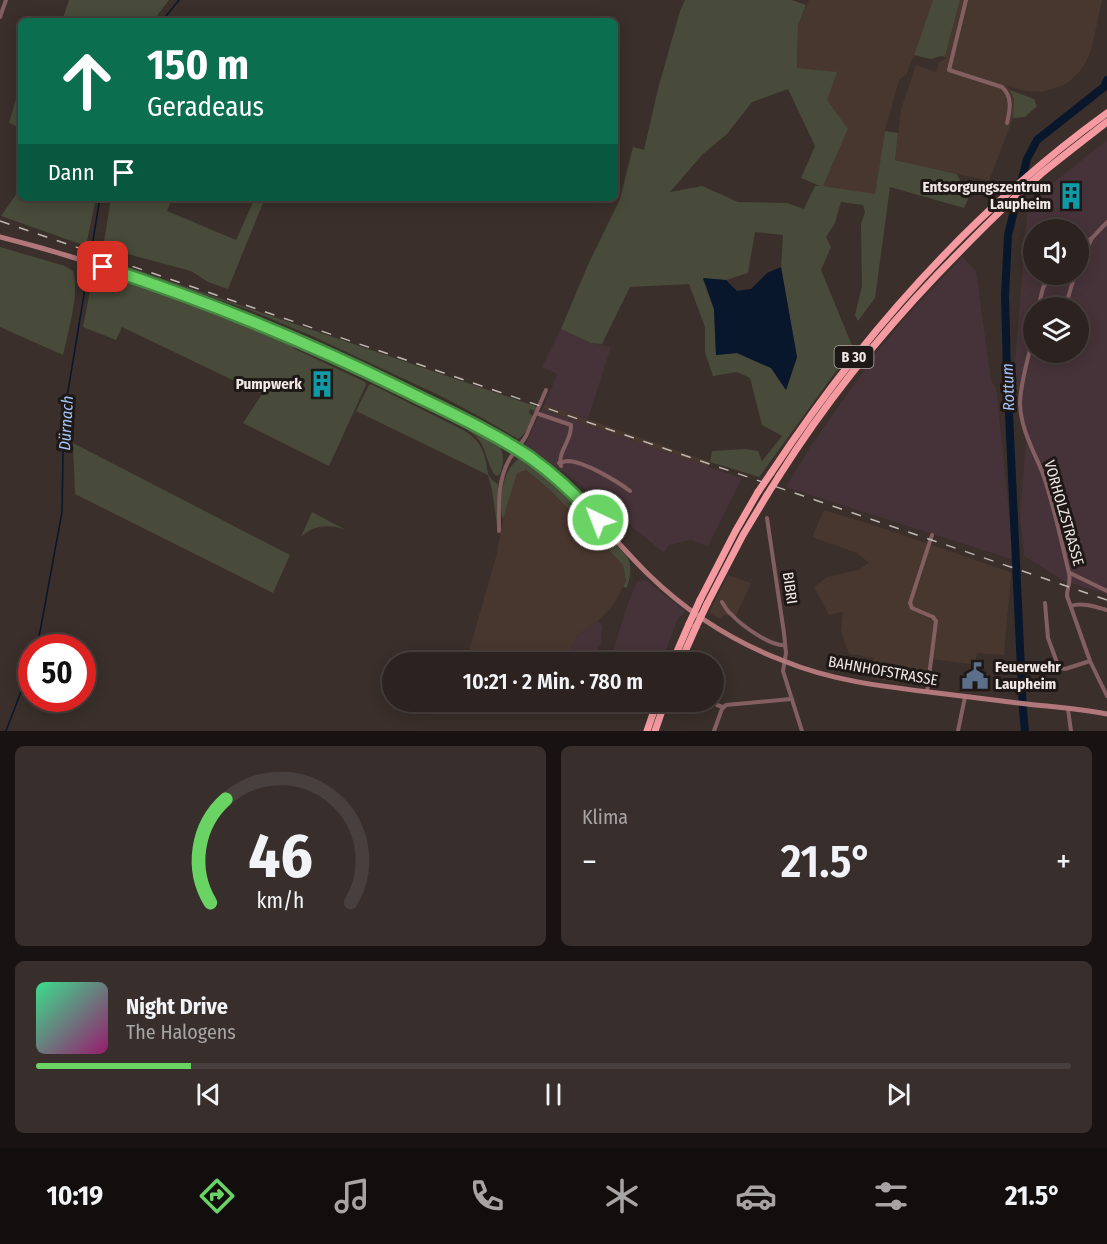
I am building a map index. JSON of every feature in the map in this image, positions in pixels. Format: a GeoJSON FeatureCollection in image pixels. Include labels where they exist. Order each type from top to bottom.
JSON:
{"type":"FeatureCollection","features":[{"type":"Feature","properties":{"kind":"highway","name":"B 30"},"geometry":{"type":"LineString","coordinates":[[703,602],[802,440],[866,355],[952,253],[958,241],[1010,191],[1107,113]]}},
{"type":"Feature","properties":{"kind":"highway","name":"B 30"},"geometry":{"type":"LineString","coordinates":[[684,652],[693,625],[735,532],[758,492],[818,403],[858,352],[886,317],[952,253],[965,246],[1009,203],[1107,122]]}},
{"type":"Feature","properties":{"kind":"highway","name":"B 30"},"geometry":{"type":"LineString","coordinates":[[678,652],[693,625]]}},
{"type":"Feature","properties":{"kind":"highway"},"geometry":{"type":"LineString","coordinates":[[646,731],[653,712]]}},
{"type":"Feature","properties":{"kind":"highway"},"geometry":{"type":"LineString","coordinates":[[655,731],[662,712]]}},
{"type":"Feature","properties":{"kind":"main road","name":"BAHNHOFSTRASSE"},"geometry":{"type":"LineString","coordinates":[[0,237],[95,264],[227,311],[374,375],[441,408],[516,449],[542,467],[575,495],[641,567],[671,595],[730,636],[784,661],[855,682],[1107,714]]}},
{"type":"Feature","properties":{"kind":"street"},"geometry":{"type":"LineString","coordinates":[[0,17],[6,0]]}},
{"type":"Feature","properties":{"kind":"street"},"geometry":{"type":"LineString","coordinates":[[966,0],[949,70],[1002,87],[1010,100],[1007,123]]}},
{"type":"Feature","properties":{"kind":"street"},"geometry":{"type":"LineString","coordinates":[[1089,240],[1107,222]]}},
{"type":"Feature","properties":{"kind":"street"},"geometry":{"type":"LineString","coordinates":[[1089,245],[1093,237]]}},
{"type":"Feature","properties":{"kind":"street","name":"VORHOLZSTRASSE"},"geometry":{"type":"LineString","coordinates":[[1027,363],[1021,391],[1021,418],[1050,498],[1069,573],[1070,582],[1067,593],[1071,606],[1090,661],[1107,696]]}},
{"type":"Feature","properties":{"kind":"street"},"geometry":{"type":"LineString","coordinates":[[499,531],[500,480],[508,461],[526,436],[546,390]]}},
{"type":"Feature","properties":{"kind":"street"},"geometry":{"type":"LineString","coordinates":[[536,413],[571,425],[572,434],[560,456],[560,465],[567,461],[584,466],[630,491]]}},
{"type":"Feature","properties":{"kind":"street","name":"BIBRI"},"geometry":{"type":"LineString","coordinates":[[767,518],[785,645],[783,670],[802,731]]}},
{"type":"Feature","properties":{"kind":"street"},"geometry":{"type":"LineString","coordinates":[[927,692],[936,621],[933,617],[912,608],[910,603],[932,536]]}},
{"type":"Feature","properties":{"kind":"street"},"geometry":{"type":"LineString","coordinates":[[1069,573],[1107,591]]}},
{"type":"Feature","properties":{"kind":"street"},"geometry":{"type":"LineString","coordinates":[[722,602],[729,613],[759,635],[774,644],[785,645]]}},
{"type":"Feature","properties":{"kind":"street"},"geometry":{"type":"LineString","coordinates":[[1045,603],[1048,638],[1059,668],[1065,669],[1090,661]]}},
{"type":"Feature","properties":{"kind":"street"},"geometry":{"type":"LineString","coordinates":[[1071,606],[1082,604],[1107,610]]}},
{"type":"Feature","properties":{"kind":"street"},"geometry":{"type":"LineString","coordinates":[[958,731],[965,697]]}},
{"type":"Feature","properties":{"kind":"street"},"geometry":{"type":"LineString","coordinates":[[724,707],[791,699]]}},
{"type":"Feature","properties":{"kind":"street"},"geometry":{"type":"LineString","coordinates":[[1068,709],[1071,731]]}},
{"type":"Feature","properties":{"kind":"street"},"geometry":{"type":"LineString","coordinates":[[714,731],[721,712]]}},
{"type":"Feature","properties":{"kind":"shaded area"},"geometry":{"type":"Polygon","coordinates":[[[809,0],[933,0],[906,75],[899,80],[885,131],[875,195],[823,186],[848,129],[797,68],[798,25],[809,0]]]}},
{"type":"Feature","properties":{"kind":"shaded area"},"geometry":{"type":"Polygon","coordinates":[[[960,0],[1102,0],[1092,47],[1086,62],[1070,81],[1042,92],[1024,91],[1006,85],[1014,98],[1013,118],[989,181],[895,160],[901,109],[916,65],[936,72],[939,62],[945,59],[960,0]]]}},
{"type":"Feature","properties":{"kind":"shaded area"},"geometry":{"type":"Polygon","coordinates":[[[1107,140],[1107,594],[1064,581],[1024,556],[1020,514],[1026,442],[1014,374],[1023,264],[1023,285],[1089,285],[1089,219],[1027,219],[1028,203],[1107,140]]]}},
{"type":"Feature","properties":{"kind":"shaded area"},"geometry":{"type":"Polygon","coordinates":[[[962,257],[976,271],[991,381],[996,387],[1014,560],[786,487],[812,444],[877,352],[905,318],[962,257]]]}},
{"type":"Feature","properties":{"kind":"shaded area"},"geometry":{"type":"Polygon","coordinates":[[[561,329],[591,343],[611,347],[588,419],[545,404],[557,374],[542,367],[561,329]]]}},
{"type":"Feature","properties":{"kind":"shaded area"},"geometry":{"type":"Polygon","coordinates":[[[545,404],[710,462],[709,467],[542,409],[545,404]]]}},
{"type":"Feature","properties":{"kind":"shaded area"},"geometry":{"type":"Polygon","coordinates":[[[542,409],[742,478],[708,546],[691,540],[669,545],[664,553],[576,481],[525,445],[542,409]]]}},
{"type":"Feature","properties":{"kind":"shaded area"},"geometry":{"type":"Polygon","coordinates":[[[525,470],[549,489],[623,565],[626,581],[614,604],[598,621],[577,635],[571,652],[469,652],[517,472],[525,470]]]}},
{"type":"Feature","properties":{"kind":"shaded area"},"geometry":{"type":"Polygon","coordinates":[[[824,510],[1010,572],[1004,655],[977,653],[975,663],[971,664],[930,659],[925,686],[871,679],[874,658],[849,654],[841,632],[843,612],[829,615],[814,587],[827,577],[858,570],[869,563],[857,553],[812,537],[824,510]]]}},
{"type":"Feature","properties":{"kind":"shaded area"},"geometry":{"type":"Polygon","coordinates":[[[728,575],[751,583],[736,616],[724,615],[720,619],[709,613],[728,575]]]}},
{"type":"Feature","properties":{"kind":"shaded area"},"geometry":{"type":"Polygon","coordinates":[[[646,580],[686,612],[678,618],[665,652],[612,652],[637,581],[646,580]]]}},
{"type":"Feature","properties":{"kind":"shaded area"},"geometry":{"type":"Polygon","coordinates":[[[598,621],[602,626],[601,642],[597,652],[571,652],[577,635],[598,621]]]}},
{"type":"Feature","properties":{"kind":"green space"},"geometry":{"type":"Polygon","coordinates":[[[69,0],[169,0],[155,18],[63,18],[69,0]]]}},
{"type":"Feature","properties":{"kind":"green space"},"geometry":{"type":"Polygon","coordinates":[[[685,0],[792,0],[806,5],[798,25],[797,68],[837,72],[827,100],[848,129],[823,186],[875,194],[885,131],[898,133],[895,160],[957,174],[968,199],[964,208],[890,187],[875,298],[858,321],[855,315],[862,286],[861,224],[865,212],[863,205],[841,202],[835,223],[826,237],[831,247],[821,270],[853,348],[759,477],[710,462],[712,451],[745,449],[758,451],[762,461],[782,436],[762,425],[750,378],[737,372],[713,376],[705,352],[705,327],[689,284],[630,287],[602,344],[591,343],[561,329],[587,267],[620,199],[633,147],[644,150],[680,11],[685,0]],[[788,89],[752,102],[727,134],[702,155],[670,192],[702,186],[738,202],[787,203],[804,209],[815,186],[820,186],[801,178],[815,146],[788,89]],[[755,232],[748,273],[726,280],[703,279],[714,309],[716,355],[737,353],[771,368],[786,390],[797,357],[781,267],[783,235],[755,232]]]}},
{"type":"Feature","properties":{"kind":"green space"},"geometry":{"type":"Polygon","coordinates":[[[933,0],[960,0],[945,57],[931,59],[914,55],[933,0]]]}},
{"type":"Feature","properties":{"kind":"green space"},"geometry":{"type":"Polygon","coordinates":[[[1010,90],[1034,99],[1037,106],[1025,117],[1013,118],[1014,99],[1010,90]]]}},
{"type":"Feature","properties":{"kind":"green space"},"geometry":{"type":"Polygon","coordinates":[[[18,92],[18,127],[9,123],[18,92]]]}},
{"type":"Feature","properties":{"kind":"green space"},"geometry":{"type":"Polygon","coordinates":[[[18,191],[18,201],[95,201],[86,246],[1,216],[18,191]]]}},
{"type":"Feature","properties":{"kind":"green space"},"geometry":{"type":"Polygon","coordinates":[[[111,201],[171,201],[167,211],[236,240],[254,201],[264,201],[228,289],[208,282],[191,271],[113,250],[104,242],[111,201]]]}},
{"type":"Feature","properties":{"kind":"green space"},"geometry":{"type":"Polygon","coordinates":[[[0,247],[65,266],[73,271],[74,301],[63,355],[0,327],[0,247]]]}},
{"type":"Feature","properties":{"kind":"green space"},"geometry":{"type":"Polygon","coordinates":[[[96,256],[536,408],[534,411],[530,409],[529,413],[533,416],[525,432],[518,439],[445,398],[312,336],[252,311],[96,258],[96,256]]]}},
{"type":"Feature","properties":{"kind":"green space"},"geometry":{"type":"Polygon","coordinates":[[[107,271],[215,310],[312,349],[324,355],[329,361],[294,346],[293,348],[365,382],[366,385],[329,466],[243,423],[262,394],[122,327],[116,340],[83,327],[91,286],[105,284],[101,279],[103,273],[107,271]]]}},
{"type":"Feature","properties":{"kind":"green space"},"geometry":{"type":"Polygon","coordinates":[[[336,360],[413,397],[497,442],[503,458],[500,474],[497,476],[494,474],[481,443],[463,427],[335,364],[336,360]]]}},
{"type":"Feature","properties":{"kind":"green space"},"geometry":{"type":"Polygon","coordinates":[[[371,384],[463,430],[479,443],[489,475],[498,484],[497,525],[488,475],[356,411],[371,384]]]}},
{"type":"Feature","properties":{"kind":"green space"},"geometry":{"type":"Polygon","coordinates":[[[73,443],[290,555],[273,593],[75,494],[73,443]]]}},
{"type":"Feature","properties":{"kind":"green space"},"geometry":{"type":"Polygon","coordinates":[[[521,458],[537,467],[571,498],[627,557],[630,576],[627,588],[623,587],[626,581],[623,565],[549,489],[526,470],[517,473],[503,519],[501,495],[503,486],[510,468],[521,458]]]}},
{"type":"Feature","properties":{"kind":"green space"},"geometry":{"type":"Polygon","coordinates":[[[312,512],[344,529],[332,526],[321,527],[301,537],[312,512]]]}},
{"type":"Feature","properties":{"kind":"water"},"geometry":{"type":"Polygon","coordinates":[[[781,267],[797,357],[786,390],[771,368],[737,353],[716,355],[714,309],[703,278],[726,280],[737,291],[751,289],[767,273],[781,267]]]}},
{"type":"Feature","properties":{"kind":"waterway","name":"Dürnach"},"geometry":{"type":"LineString","coordinates":[[164,18],[179,0]]}},
{"type":"Feature","properties":{"kind":"waterway","name":"Rottum"},"geometry":{"type":"LineString","coordinates":[[1025,731],[1007,371],[1005,296],[1008,235],[1027,159],[1037,140],[1104,87],[1107,80]]}},
{"type":"Feature","properties":{"kind":"waterway","name":"Dürnach"},"geometry":{"type":"LineString","coordinates":[[40,634],[62,512],[67,397],[100,201]]}},
{"type":"Feature","properties":{"kind":"waterway","name":"Dürnach"},"geometry":{"type":"LineString","coordinates":[[6,731],[18,700]]}},
{"type":"Feature","properties":{"kind":"railway"},"geometry":{"type":"LineString","coordinates":[[0,221],[1107,600]]}},
{"type":"Feature","properties":{"kind":"place","name":"Entsorgungszentrum Laupheim"},"geometry":{"type":"Point","coordinates":[1071,196]}},
{"type":"Feature","properties":{"kind":"place","name":"Pumpwerk"},"geometry":{"type":"Point","coordinates":[322,384]}},
{"type":"Feature","properties":{"kind":"place","name":"Feuerwehr Laupheim"},"geometry":{"type":"Point","coordinates":[975,676]}},
{"type":"Feature","properties":{"kind":"route"},"geometry":{"type":"LineString","coordinates":[[103,267],[268,328],[374,375],[460,417],[530,458],[575,495],[598,520]]}}]}
